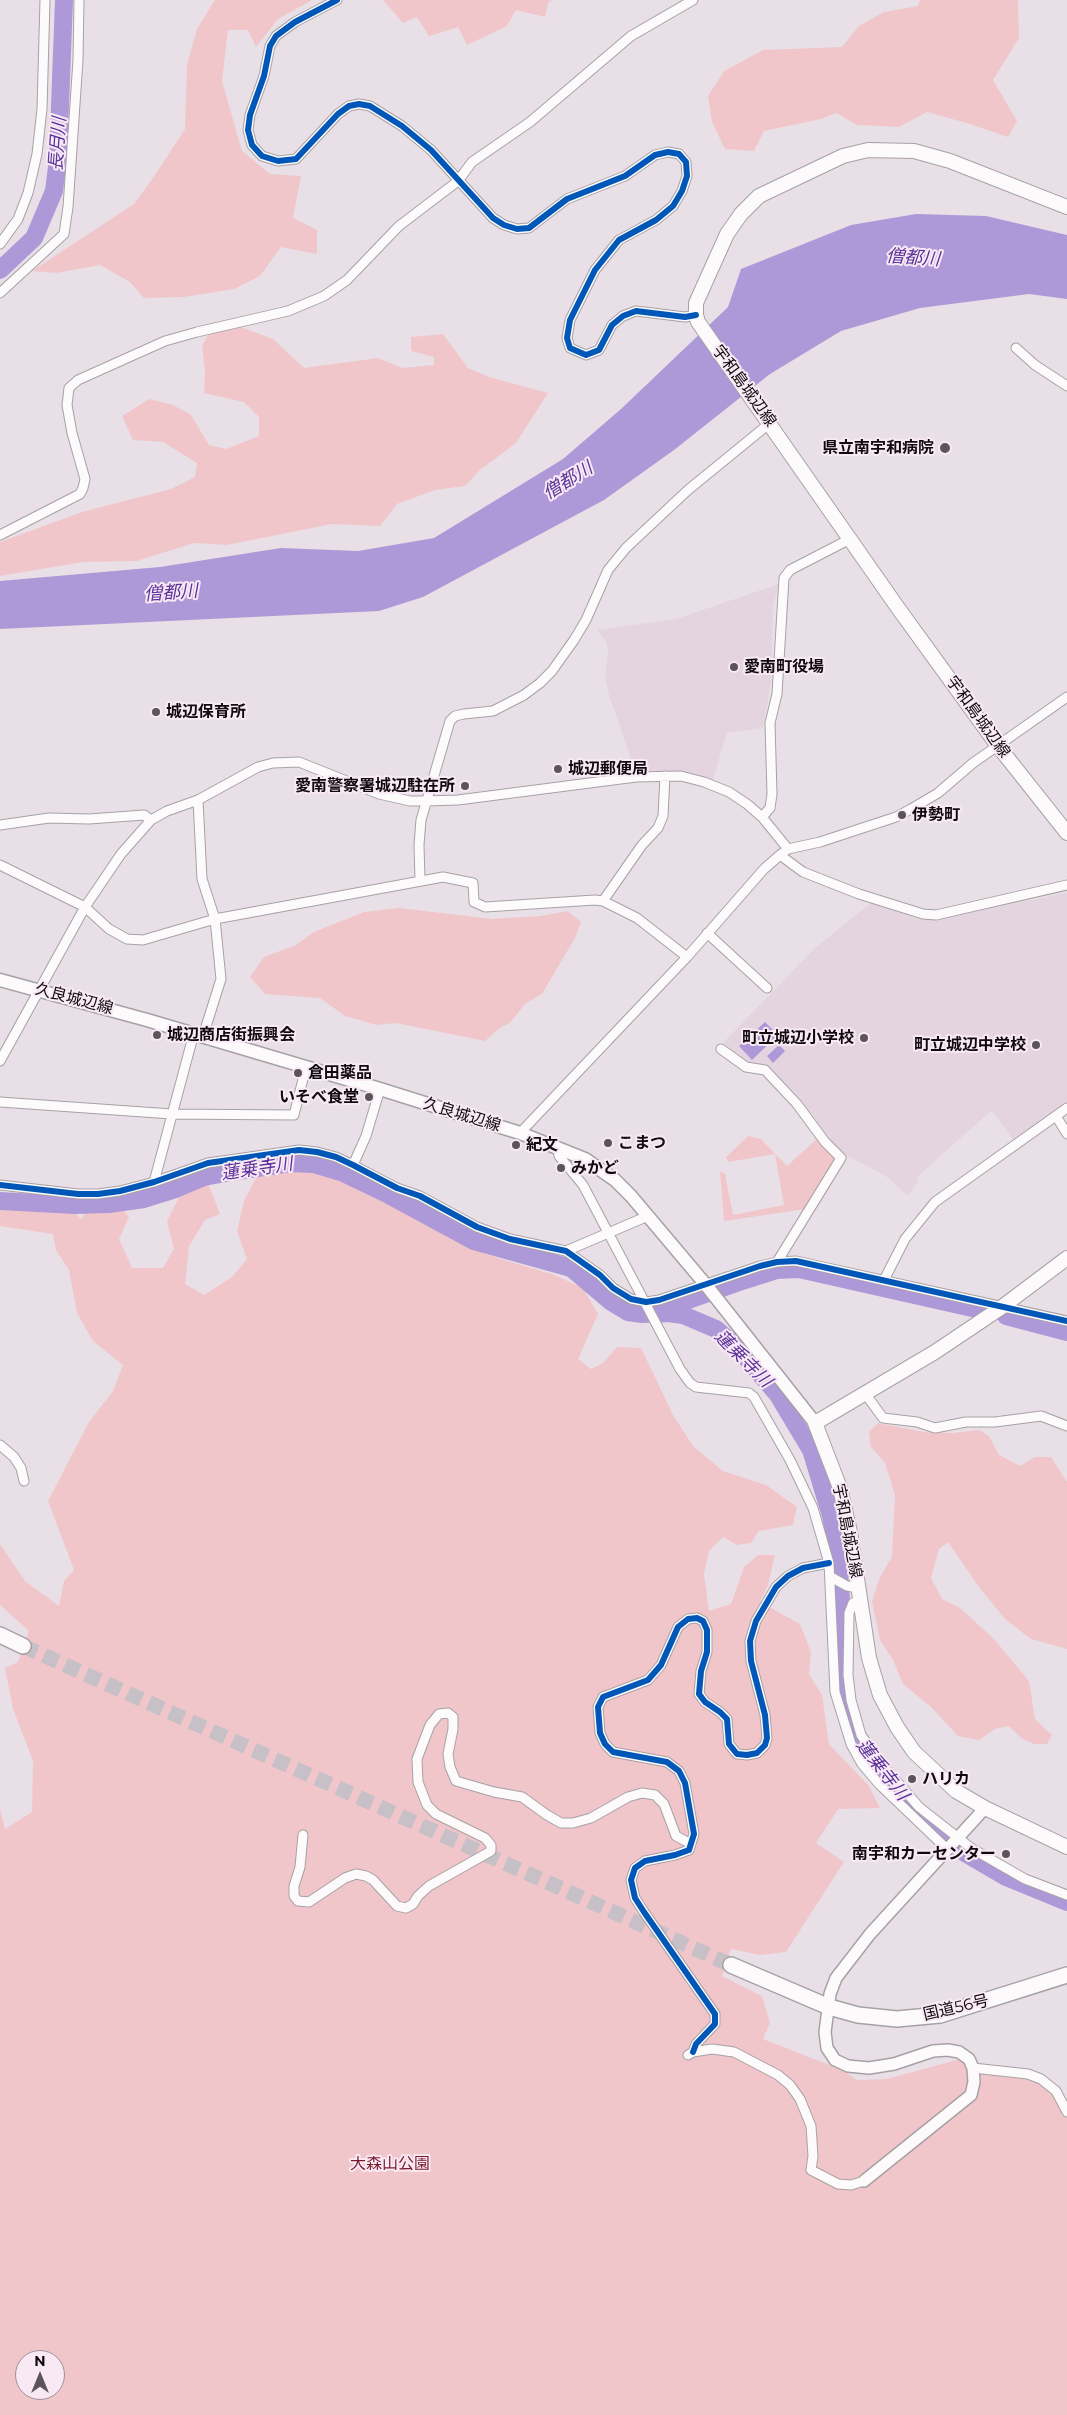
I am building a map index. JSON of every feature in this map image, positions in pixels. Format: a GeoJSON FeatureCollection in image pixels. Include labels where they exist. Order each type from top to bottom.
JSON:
{"type":"FeatureCollection","features":[{"type":"Feature","properties":{"kind":"highway"},"geometry":{"type":"LineString","coordinates":[[0,1635],[23,1646]]}},
{"type":"Feature","properties":{"kind":"highway","name":"国道56号"},"geometry":{"type":"LineString","coordinates":[[731,1965],[829,2007],[858,2015],[898,2019],[940,2015],[1067,1975]]}},
{"type":"Feature","properties":{"kind":"main road"},"geometry":{"type":"LineString","coordinates":[[697,318],[696,303],[727,234],[741,214],[765,193],[843,156],[868,150],[914,151],[950,161],[1067,207]]}},
{"type":"Feature","properties":{"kind":"main road","name":"宇和島城辺線"},"geometry":{"type":"LineString","coordinates":[[697,318],[850,539],[998,746],[1067,833]]}},
{"type":"Feature","properties":{"kind":"main road","name":"久良城辺線"},"geometry":{"type":"LineString","coordinates":[[0,980],[198,1035],[380,1089],[520,1133],[585,1159],[615,1180],[648,1216],[706,1285],[815,1423]]}},
{"type":"Feature","properties":{"kind":"main road"},"geometry":{"type":"LineString","coordinates":[[815,1423],[864,1392],[935,1352],[1002,1307],[1067,1258]]}},
{"type":"Feature","properties":{"kind":"main road","name":"宇和島城辺線"},"geometry":{"type":"LineString","coordinates":[[815,1423],[840,1488],[850,1532],[868,1658],[880,1694],[897,1727],[914,1752],[956,1791],[985,1808],[1067,1847]]}},
{"type":"Feature","properties":{"kind":"street"},"geometry":{"type":"LineString","coordinates":[[0,244],[18,219],[28,193],[37,154],[42,109],[45,0]]}},
{"type":"Feature","properties":{"kind":"street"},"geometry":{"type":"LineString","coordinates":[[0,293],[64,234],[68,207],[78,60],[79,0]]}},
{"type":"Feature","properties":{"kind":"street"},"geometry":{"type":"LineString","coordinates":[[337,0],[295,22],[276,36],[270,46],[264,76],[250,114],[248,130],[252,145],[262,156],[278,161],[296,159],[338,114],[349,106],[359,104],[370,106],[402,126],[431,150],[493,218],[504,225],[517,229],[529,228],[567,198],[625,176],[655,155],[668,152],[679,154],[686,162],[687,176],[678,199],[673,206],[656,220],[620,240],[595,270],[570,320],[567,338],[570,348],[586,355],[599,350],[612,325],[623,316],[636,311],[653,311],[697,318]]}},
{"type":"Feature","properties":{"kind":"street"},"geometry":{"type":"LineString","coordinates":[[0,535],[80,494],[85,479],[66,405],[69,388],[78,380],[166,341],[288,311],[324,296],[347,280],[399,226],[458,181],[472,162],[530,122],[631,36],[693,0]]}},
{"type":"Feature","properties":{"kind":"street"},"geometry":{"type":"LineString","coordinates":[[1016,348],[1035,365],[1067,386]]}},
{"type":"Feature","properties":{"kind":"street"},"geometry":{"type":"LineString","coordinates":[[420,880],[419,845],[425,801],[450,721],[455,716],[499,709],[540,683],[552,671],[574,640],[586,620],[608,570],[626,548],[688,490],[768,421]]}},
{"type":"Feature","properties":{"kind":"street"},"geometry":{"type":"LineString","coordinates":[[762,817],[770,808],[772,794],[770,723],[777,694],[784,578],[790,570],[850,539]]}},
{"type":"Feature","properties":{"kind":"street"},"geometry":{"type":"LineString","coordinates":[[520,1133],[687,957],[764,869],[784,852],[896,817],[938,793],[998,746],[1067,697]]}},
{"type":"Feature","properties":{"kind":"street"},"geometry":{"type":"LineString","coordinates":[[0,1061],[85,907],[121,854],[151,820],[167,811],[198,800],[258,767],[292,762],[316,767],[379,794],[410,801],[458,800],[665,776],[680,776],[704,782],[728,792],[762,817],[784,852],[803,872],[859,894],[923,914],[936,915],[1067,885]]}},
{"type":"Feature","properties":{"kind":"street"},"geometry":{"type":"LineString","coordinates":[[602,901],[627,865],[658,828],[663,816],[665,776]]}},
{"type":"Feature","properties":{"kind":"street"},"geometry":{"type":"LineString","coordinates":[[154,1182],[172,1114],[198,1035],[221,979],[215,919],[202,880],[198,800]]}},
{"type":"Feature","properties":{"kind":"street"},"geometry":{"type":"LineString","coordinates":[[0,825],[49,818],[89,819],[144,816],[151,820]]}},
{"type":"Feature","properties":{"kind":"street"},"geometry":{"type":"LineString","coordinates":[[0,864],[85,907],[109,929],[127,939],[143,940],[215,919],[443,877],[473,883],[474,902],[485,907],[602,901],[637,918],[687,957]]}},
{"type":"Feature","properties":{"kind":"street"},"geometry":{"type":"LineString","coordinates":[[708,934],[767,988]]}},
{"type":"Feature","properties":{"kind":"street"},"geometry":{"type":"LineString","coordinates":[[721,1049],[746,1067],[765,1070],[797,1104],[825,1142],[842,1158],[777,1262]]}},
{"type":"Feature","properties":{"kind":"street"},"geometry":{"type":"LineString","coordinates":[[0,1102],[172,1114],[294,1115],[306,1067]]}},
{"type":"Feature","properties":{"kind":"street"},"geometry":{"type":"LineString","coordinates":[[353,1164],[366,1136],[380,1089]]}},
{"type":"Feature","properties":{"kind":"street"},"geometry":{"type":"LineString","coordinates":[[884,1280],[905,1239],[935,1202],[1067,1108]]}},
{"type":"Feature","properties":{"kind":"street"},"geometry":{"type":"LineString","coordinates":[[1056,1116],[1067,1134]]}},
{"type":"Feature","properties":{"kind":"street"},"geometry":{"type":"LineString","coordinates":[[558,1147],[559,1156],[583,1184],[680,1370],[690,1383],[696,1387],[749,1394],[754,1397],[790,1460],[813,1508],[829,1563],[835,1692],[851,1744],[862,1764],[879,1784],[948,1850]]}},
{"type":"Feature","properties":{"kind":"street"},"geometry":{"type":"LineString","coordinates":[[0,1185],[78,1194],[120,1191],[154,1182],[208,1163],[299,1150],[336,1157],[353,1164],[397,1188],[420,1196],[477,1227],[510,1240],[566,1251],[613,1288],[631,1299],[646,1302],[777,1262],[796,1261],[1067,1321]]}},
{"type":"Feature","properties":{"kind":"street"},"geometry":{"type":"LineString","coordinates":[[566,1251],[648,1216]]}},
{"type":"Feature","properties":{"kind":"street"},"geometry":{"type":"LineString","coordinates":[[864,1392],[883,1418],[917,1422],[935,1428],[966,1422],[995,1422],[1041,1416],[1067,1426]]}},
{"type":"Feature","properties":{"kind":"street"},"geometry":{"type":"LineString","coordinates":[[0,1445],[14,1457],[21,1468],[24,1481]]}},
{"type":"Feature","properties":{"kind":"street"},"geometry":{"type":"LineString","coordinates":[[829,1563],[803,1568],[788,1576],[776,1588],[756,1621],[750,1641],[751,1661],[765,1715],[767,1738],[765,1746],[758,1753],[738,1754],[729,1744],[727,1719],[705,1702],[699,1694],[701,1672],[708,1652],[703,1621],[697,1618],[688,1619],[678,1627],[661,1666],[648,1680],[603,1697],[598,1707],[600,1733],[605,1744],[613,1752],[667,1762],[679,1771],[685,1783],[694,1834],[688,1850],[675,1855],[644,1861],[635,1868],[632,1880],[635,1898],[715,2014],[715,2024],[696,2044],[691,2054],[712,2049],[734,2052],[778,2075],[790,2085],[800,2099],[811,2126],[813,2156],[811,2170],[838,2184],[851,2186],[864,2181],[971,2095],[974,2082],[973,2068],[969,2059],[959,2052],[948,2050],[933,2051],[894,2064],[868,2068],[848,2066],[835,2060],[827,2048],[825,2032],[836,1978],[851,1957],[913,1886],[985,1808]]}},
{"type":"Feature","properties":{"kind":"street"},"geometry":{"type":"LineString","coordinates":[[831,1578],[859,1594],[849,1613],[848,1675],[851,1700],[861,1735],[879,1761],[920,1807],[971,1848],[1025,1879],[1067,1896]]}},
{"type":"Feature","properties":{"kind":"street"},"geometry":{"type":"LineString","coordinates":[[303,1835],[300,1866],[294,1886],[294,1896],[298,1901],[309,1902],[345,1878],[356,1874],[366,1876],[372,1880],[397,1906],[406,1908],[413,1904],[418,1896],[429,1886],[491,1851],[491,1845],[485,1838],[436,1814],[427,1805],[418,1782],[417,1759],[430,1725],[439,1714],[448,1713],[453,1717],[453,1729],[448,1754],[450,1767],[456,1781],[494,1792],[522,1797],[561,1823],[573,1823],[591,1818],[628,1797],[642,1793],[655,1795],[664,1804],[676,1836],[691,1844]]}},
{"type":"Feature","properties":{"kind":"street"},"geometry":{"type":"LineString","coordinates":[[973,2068],[1028,2074],[1041,2079],[1056,2091],[1067,2112]]}},
{"type":"Feature","properties":{"kind":"shaded area"},"geometry":{"type":"Polygon","coordinates":[[[779,584],[773,606],[771,682],[763,728],[727,733],[712,782],[686,774],[662,771],[636,773],[609,695],[605,676],[608,653],[607,643],[597,630],[676,619],[779,584]]]}},
{"type":"Feature","properties":{"kind":"shaded area"},"geometry":{"type":"Polygon","coordinates":[[[1067,893],[1067,1104],[1014,1141],[992,1110],[918,1176],[917,1183],[908,1196],[887,1177],[839,1151],[797,1094],[767,1065],[749,1064],[723,1043],[815,948],[872,902],[915,918],[927,920],[1067,893]]]}},
{"type":"Feature","properties":{"kind":"green space"},"geometry":{"type":"Polygon","coordinates":[[[215,0],[312,0],[278,19],[256,47],[248,30],[228,30],[222,81],[242,151],[270,174],[301,176],[293,218],[317,230],[317,254],[281,247],[260,276],[234,289],[184,297],[144,298],[130,282],[100,265],[56,273],[32,271],[134,204],[155,175],[185,129],[187,65],[197,29],[215,0]]]}},
{"type":"Feature","properties":{"kind":"green space"},"geometry":{"type":"Polygon","coordinates":[[[383,0],[552,0],[548,3],[545,17],[516,10],[507,26],[467,45],[458,27],[429,36],[417,17],[403,23],[383,0]]]}},
{"type":"Feature","properties":{"kind":"green space"},"geometry":{"type":"Polygon","coordinates":[[[920,0],[1018,0],[1019,38],[993,80],[1017,121],[1008,137],[927,112],[899,127],[857,125],[836,113],[821,119],[764,131],[754,151],[725,149],[712,122],[708,96],[724,71],[763,50],[842,47],[859,26],[884,12],[918,6],[920,0]]]}},
{"type":"Feature","properties":{"kind":"green space"},"geometry":{"type":"Polygon","coordinates":[[[238,326],[273,339],[304,368],[378,358],[402,368],[434,365],[434,357],[411,351],[411,337],[443,334],[468,368],[489,377],[548,393],[516,443],[480,470],[465,486],[435,490],[397,504],[380,526],[332,524],[227,545],[194,543],[137,561],[83,562],[0,576],[0,542],[82,512],[171,489],[195,477],[197,463],[163,442],[133,440],[122,416],[149,399],[173,405],[191,415],[209,445],[226,449],[259,436],[259,417],[244,402],[204,393],[205,371],[202,346],[209,333],[238,326]]]}},
{"type":"Feature","properties":{"kind":"green space"},"geometry":{"type":"Polygon","coordinates":[[[399,908],[492,919],[540,916],[568,911],[581,922],[575,938],[542,994],[525,1004],[510,1023],[501,1027],[485,1041],[396,1023],[377,1025],[345,1016],[320,998],[265,994],[250,977],[264,957],[296,945],[314,932],[364,912],[399,908]]]}},
{"type":"Feature","properties":{"kind":"green space"},"geometry":{"type":"Polygon","coordinates":[[[748,1136],[761,1139],[787,1166],[820,1136],[838,1159],[806,1209],[724,1221],[720,1171],[725,1174],[733,1215],[784,1205],[775,1154],[728,1162],[726,1157],[748,1136]]]}},
{"type":"Feature","properties":{"kind":"green space","name":"大森山公園"},"geometry":{"type":"Polygon","coordinates":[[[318,1169],[364,1185],[403,1204],[470,1248],[552,1274],[583,1288],[598,1314],[578,1359],[591,1369],[603,1363],[617,1347],[641,1348],[673,1415],[693,1446],[723,1471],[766,1485],[797,1507],[793,1525],[759,1531],[751,1543],[737,1545],[723,1537],[709,1551],[704,1574],[709,1611],[731,1604],[744,1567],[758,1555],[775,1555],[768,1585],[760,1602],[800,1624],[811,1652],[809,1674],[822,1695],[829,1744],[869,1786],[880,1808],[838,1809],[816,1843],[844,1862],[786,1952],[760,1955],[731,1949],[722,1976],[762,1996],[770,2023],[763,2039],[842,2070],[857,2080],[887,2079],[960,2059],[973,2068],[1041,2079],[1067,2112],[1067,2415],[0,2415],[0,1808],[5,1829],[32,1812],[33,1761],[13,1709],[5,1668],[18,1662],[29,1631],[0,1605],[0,1544],[25,1581],[59,1606],[64,1581],[74,1570],[48,1501],[89,1422],[113,1391],[123,1365],[93,1341],[77,1313],[69,1270],[56,1250],[53,1234],[0,1226],[0,1199],[69,1207],[81,1219],[88,1210],[120,1206],[129,1217],[119,1239],[132,1268],[163,1268],[174,1249],[167,1221],[182,1191],[208,1183],[220,1214],[205,1220],[189,1246],[185,1284],[204,1295],[232,1277],[247,1259],[237,1231],[244,1201],[258,1174],[318,1169]]]}},
{"type":"Feature","properties":{"kind":"green space"},"geometry":{"type":"Polygon","coordinates":[[[878,1423],[924,1432],[953,1433],[979,1430],[989,1436],[999,1455],[1020,1466],[1035,1457],[1051,1457],[1067,1482],[1067,1649],[1031,1639],[1005,1619],[979,1587],[948,1542],[939,1549],[931,1578],[942,1599],[960,1608],[994,1639],[1029,1681],[1035,1719],[1052,1735],[1047,1744],[1034,1744],[1021,1738],[1009,1726],[995,1729],[979,1740],[958,1736],[931,1707],[903,1684],[893,1660],[880,1640],[872,1601],[880,1577],[892,1557],[895,1495],[885,1463],[871,1447],[869,1432],[878,1423]]]}},
{"type":"Feature","properties":{"kind":"water","name":"僧都川"},"geometry":{"type":"Polygon","coordinates":[[[916,214],[986,216],[1067,235],[1067,299],[1029,294],[920,308],[841,331],[770,374],[674,450],[604,500],[423,597],[379,611],[0,629],[0,581],[160,567],[281,548],[358,551],[434,538],[563,459],[621,409],[728,307],[741,269],[851,225],[916,214]]]}},
{"type":"Feature","properties":{"kind":"water"},"geometry":{"type":"Polygon","coordinates":[[[765,1022],[778,1035],[752,1060],[739,1046],[765,1022]]]}},
{"type":"Feature","properties":{"kind":"water"},"geometry":{"type":"Polygon","coordinates":[[[779,1045],[785,1051],[773,1063],[767,1056],[779,1045]]]}},
{"type":"Feature","properties":{"kind":"waterway","name":"長月川"},"geometry":{"type":"LineString","coordinates":[[0,270],[34,238],[54,191],[58,159],[64,0]]}},
{"type":"Feature","properties":{"kind":"waterway","name":"蓮乗寺川"},"geometry":{"type":"LineString","coordinates":[[0,1201],[74,1205],[109,1204],[144,1199],[173,1190],[204,1177],[290,1163],[314,1164],[341,1172],[389,1195],[474,1241],[571,1268],[610,1301],[628,1312],[683,1315],[716,1329],[737,1347],[778,1395],[811,1450],[831,1516],[838,1556],[841,1601],[841,1688],[856,1742],[869,1762],[898,1795],[933,1828],[965,1853],[1006,1877],[1067,1902]]}},
{"type":"Feature","properties":{"kind":"waterway"},"geometry":{"type":"LineString","coordinates":[[668,1313],[680,1303],[736,1283],[777,1270],[799,1269],[981,1310]]}},
{"type":"Feature","properties":{"kind":"waterway"},"geometry":{"type":"LineString","coordinates":[[1006,1316],[1067,1332]]}},
{"type":"Feature","properties":{"kind":"tunnel"},"geometry":{"type":"LineString","coordinates":[[23,1646],[731,1965]]}},
{"type":"Feature","properties":{"kind":"cycle path"},"geometry":{"type":"LineString","coordinates":[[337,0],[295,22],[276,36],[270,46],[264,76],[250,115],[248,130],[252,145],[262,156],[278,161],[296,159],[338,114],[349,106],[359,104],[370,106],[402,126],[431,150],[493,218],[504,225],[517,229],[529,228],[567,199],[625,176],[655,155],[668,152],[679,154],[686,162],[687,176],[682,191],[673,206],[656,220],[619,240],[595,270],[570,320],[567,338],[570,348],[586,355],[599,350],[612,325],[623,316],[636,311],[685,317],[696,315]]}},
{"type":"Feature","properties":{"kind":"cycle path"},"geometry":{"type":"LineString","coordinates":[[0,1185],[78,1194],[98,1194],[120,1191],[154,1182],[208,1163],[299,1150],[317,1152],[336,1157],[397,1188],[420,1196],[477,1227],[510,1239],[566,1251],[600,1275],[613,1288],[631,1299],[646,1302],[659,1300],[760,1266],[777,1262],[796,1261],[1067,1321]]}},
{"type":"Feature","properties":{"kind":"cycle path"},"geometry":{"type":"LineString","coordinates":[[693,2052],[696,2044],[715,2024],[715,2014],[635,1898],[631,1880],[635,1868],[645,1861],[689,1850],[694,1834],[685,1783],[679,1771],[667,1762],[613,1752],[605,1744],[600,1733],[598,1707],[603,1697],[648,1680],[661,1665],[678,1627],[688,1619],[697,1618],[703,1621],[707,1630],[707,1652],[701,1671],[699,1694],[705,1702],[727,1719],[729,1744],[737,1754],[757,1753],[765,1745],[767,1738],[765,1715],[751,1661],[750,1641],[756,1621],[776,1587],[788,1576],[803,1568],[829,1563]]}},
{"type":"Feature","properties":{"kind":"place","name":"県立南宇和病院"},"geometry":{"type":"Point","coordinates":[945,448]}},
{"type":"Feature","properties":{"kind":"place","name":"愛南町役場"},"geometry":{"type":"Point","coordinates":[734,667]}},
{"type":"Feature","properties":{"kind":"place","name":"城辺保育所"},"geometry":{"type":"Point","coordinates":[156,712]}},
{"type":"Feature","properties":{"kind":"place","name":"城辺郵便局"},"geometry":{"type":"Point","coordinates":[558,769]}},
{"type":"Feature","properties":{"kind":"place","name":"愛南警察署城辺駐在所"},"geometry":{"type":"Point","coordinates":[465,786]}},
{"type":"Feature","properties":{"kind":"place","name":"伊勢町"},"geometry":{"type":"Point","coordinates":[902,815]}},
{"type":"Feature","properties":{"kind":"place","name":"城辺商店街振興会"},"geometry":{"type":"Point","coordinates":[157,1035]}},
{"type":"Feature","properties":{"kind":"place","name":"町立城辺小学校"},"geometry":{"type":"Point","coordinates":[864,1038]}},
{"type":"Feature","properties":{"kind":"place","name":"町立城辺中学校"},"geometry":{"type":"Point","coordinates":[1036,1045]}},
{"type":"Feature","properties":{"kind":"place","name":"倉田薬品"},"geometry":{"type":"Point","coordinates":[298,1073]}},
{"type":"Feature","properties":{"kind":"place","name":"いそべ食堂"},"geometry":{"type":"Point","coordinates":[369,1097]}},
{"type":"Feature","properties":{"kind":"place","name":"こまつ"},"geometry":{"type":"Point","coordinates":[608,1143]}},
{"type":"Feature","properties":{"kind":"place","name":"紀文"},"geometry":{"type":"Point","coordinates":[516,1145]}},
{"type":"Feature","properties":{"kind":"place","name":"みかど"},"geometry":{"type":"Point","coordinates":[561,1168]}},
{"type":"Feature","properties":{"kind":"place","name":"ハリカ"},"geometry":{"type":"Point","coordinates":[912,1779]}},
{"type":"Feature","properties":{"kind":"place","name":"南宇和カーセンター"},"geometry":{"type":"Point","coordinates":[1006,1854]}}]}
